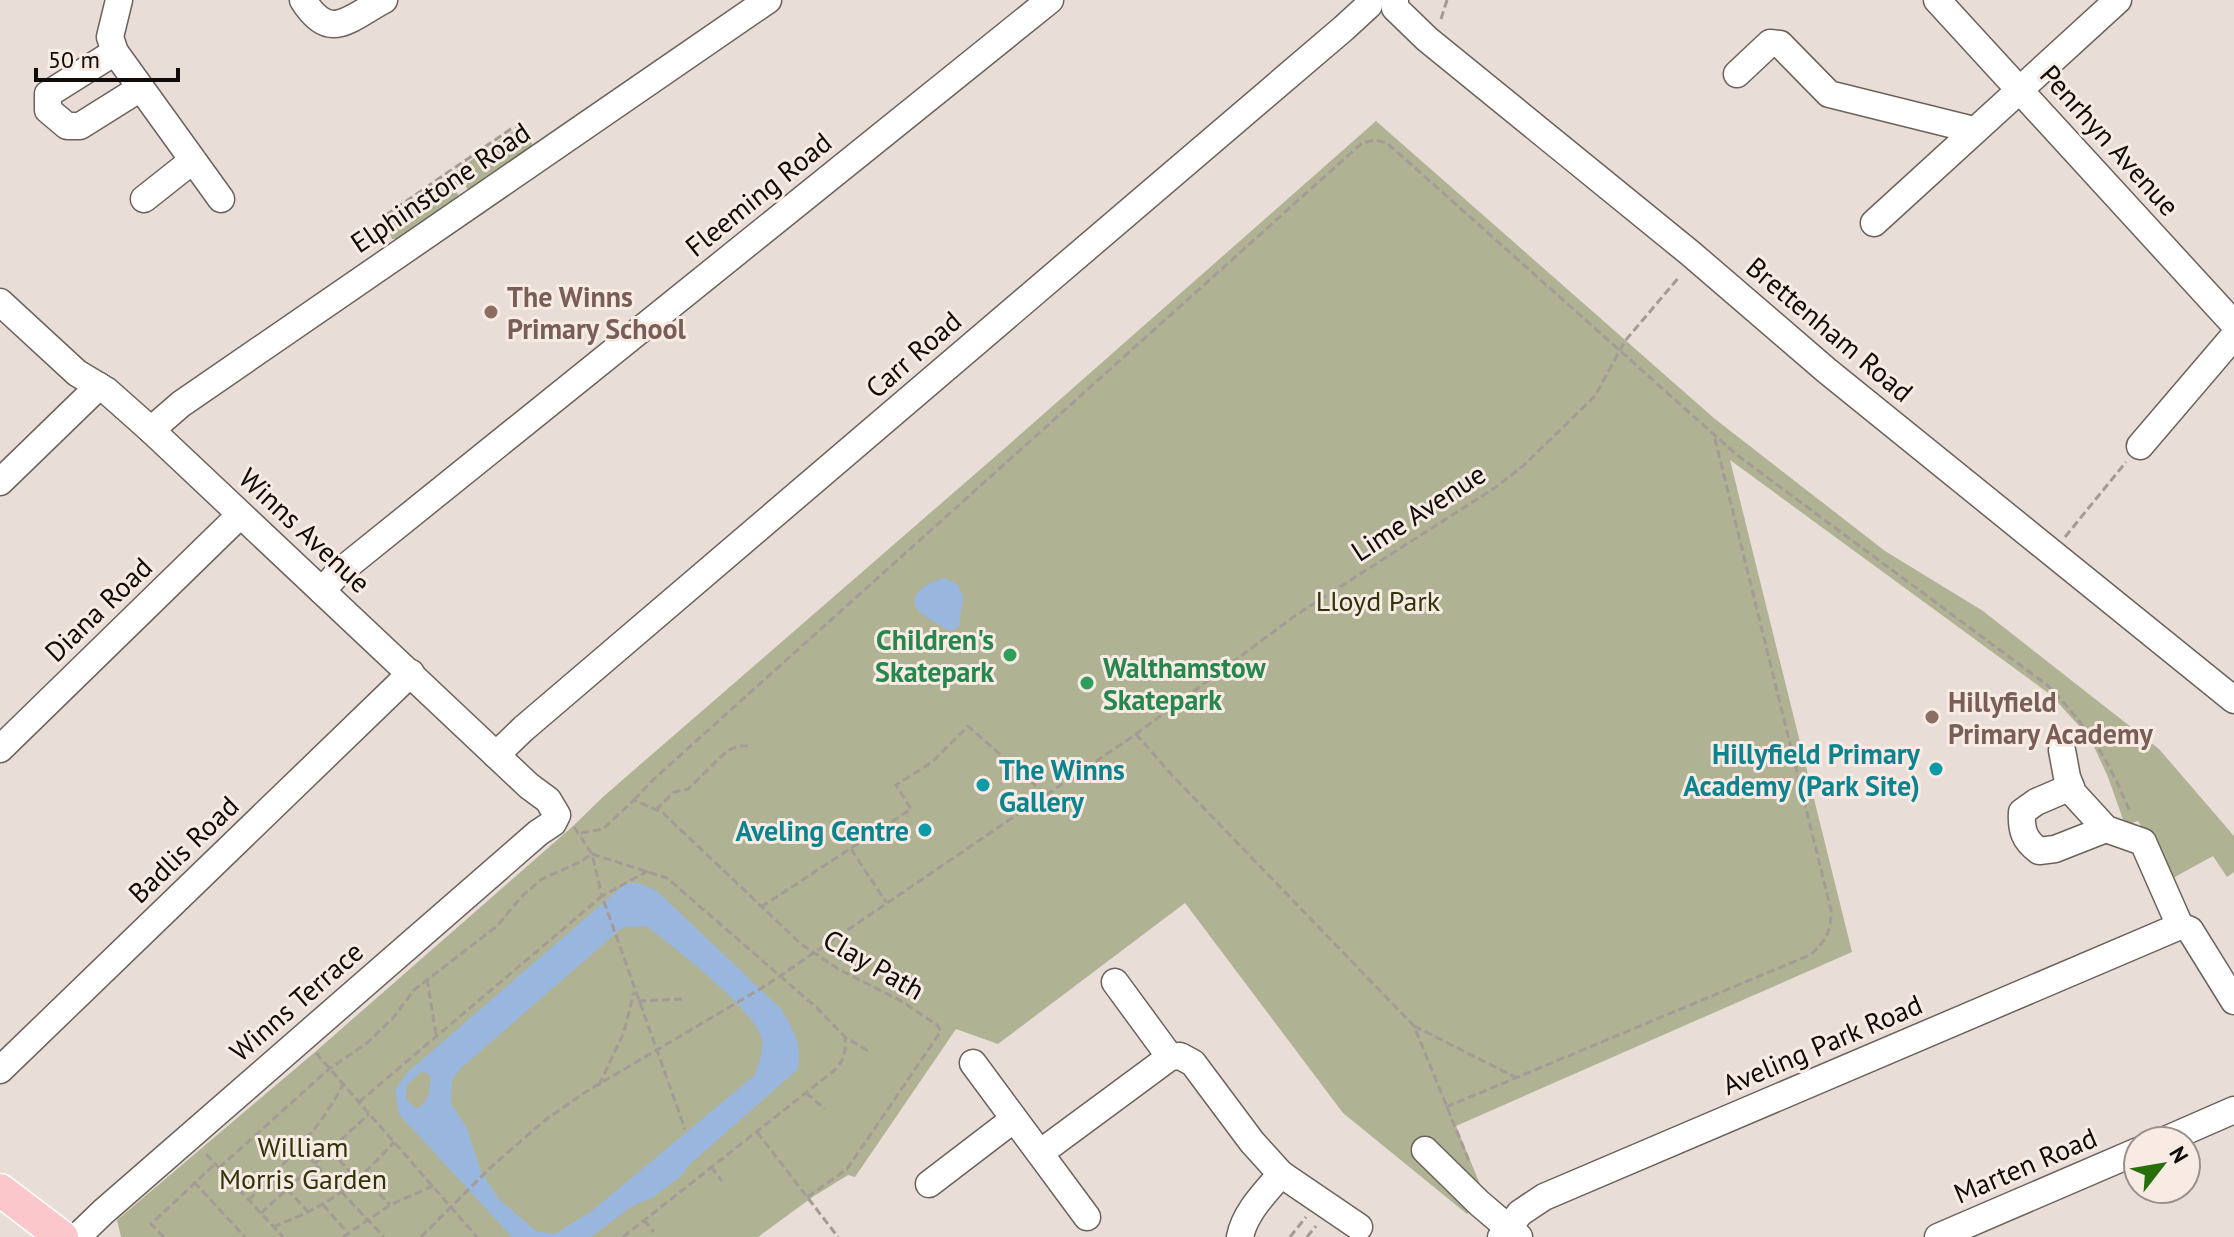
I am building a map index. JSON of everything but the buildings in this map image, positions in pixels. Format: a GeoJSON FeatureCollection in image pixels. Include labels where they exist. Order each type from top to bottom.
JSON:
{"type":"FeatureCollection","features":[{"type":"Feature","properties":{"kind":"main road"},"geometry":{"type":"LineString","coordinates":[[0,1190],[62,1237]]}},
{"type":"Feature","properties":{"kind":"street"},"geometry":{"type":"LineString","coordinates":[[119,0],[110,37],[115,52],[221,199]]}},
{"type":"Feature","properties":{"kind":"street"},"geometry":{"type":"LineString","coordinates":[[303,0],[315,18],[325,24],[338,25],[384,0]]}},
{"type":"Feature","properties":{"kind":"street","name":"Elphinstone Road"},"geometry":{"type":"LineString","coordinates":[[151,430],[181,404],[768,0]]}},
{"type":"Feature","properties":{"kind":"street","name":"Fleeming Road"},"geometry":{"type":"LineString","coordinates":[[322,591],[337,574],[1050,0]]}},
{"type":"Feature","properties":{"kind":"street","name":"Carr Road"},"geometry":{"type":"LineString","coordinates":[[496,755],[1344,28],[1369,5],[1369,0]]}},
{"type":"Feature","properties":{"kind":"street","name":"Brettenham Road"},"geometry":{"type":"LineString","coordinates":[[1395,0],[1395,8],[1427,39],[1701,262],[1826,370],[2234,700]]}},
{"type":"Feature","properties":{"kind":"street","name":"Penrhyn Avenue"},"geometry":{"type":"LineString","coordinates":[[1937,0],[2234,324]]}},
{"type":"Feature","properties":{"kind":"street"},"geometry":{"type":"LineString","coordinates":[[1874,223],[2118,0]]}},
{"type":"Feature","properties":{"kind":"street"},"geometry":{"type":"LineString","coordinates":[[1737,74],[1770,43],[1780,44],[1829,94],[1974,130]]}},
{"type":"Feature","properties":{"kind":"street"},"geometry":{"type":"LineString","coordinates":[[115,52],[48,94],[48,110],[67,126],[80,126],[139,89]]}},
{"type":"Feature","properties":{"kind":"street"},"geometry":{"type":"LineString","coordinates":[[144,199],[192,161]]}},
{"type":"Feature","properties":{"kind":"street","name":"Winns Avenue"},"geometry":{"type":"LineString","coordinates":[[0,302],[77,373],[99,386],[151,430],[537,794],[554,806],[557,815]]}},
{"type":"Feature","properties":{"kind":"street"},"geometry":{"type":"LineString","coordinates":[[2134,452],[2234,336]]}},
{"type":"Feature","properties":{"kind":"street"},"geometry":{"type":"LineString","coordinates":[[0,482],[99,386]]}},
{"type":"Feature","properties":{"kind":"street","name":"Diana Road"},"geometry":{"type":"LineString","coordinates":[[0,749],[240,515]]}},
{"type":"Feature","properties":{"kind":"street","name":"Badlis Road"},"geometry":{"type":"LineString","coordinates":[[0,1070],[411,673]]}},
{"type":"Feature","properties":{"kind":"street"},"geometry":{"type":"LineString","coordinates":[[2062,750],[2073,793],[2106,829],[2143,842],[2180,926],[2190,930],[2234,1001]]}},
{"type":"Feature","properties":{"kind":"street"},"geometry":{"type":"LineString","coordinates":[[2071,787],[2036,802],[2022,812],[2021,828],[2028,842],[2039,851],[2055,849],[2106,829]]}},
{"type":"Feature","properties":{"kind":"street","name":"Winns Terrace"},"geometry":{"type":"LineString","coordinates":[[77,1237],[302,1038],[545,830],[557,815]]}},
{"type":"Feature","properties":{"kind":"street","name":"Aveling Park Road"},"geometry":{"type":"LineString","coordinates":[[1509,1234],[1526,1208],[1544,1197],[2180,926]]}},
{"type":"Feature","properties":{"kind":"street"},"geometry":{"type":"LineString","coordinates":[[1115,982],[1170,1057]]}},
{"type":"Feature","properties":{"kind":"street"},"geometry":{"type":"LineString","coordinates":[[1040,1153],[1170,1057],[1180,1056],[1193,1063],[1252,1142],[1281,1174],[1359,1227]]}},
{"type":"Feature","properties":{"kind":"street"},"geometry":{"type":"LineString","coordinates":[[973,1063],[1087,1217]]}},
{"type":"Feature","properties":{"kind":"street"},"geometry":{"type":"LineString","coordinates":[[2200,1125],[2234,1110]]}},
{"type":"Feature","properties":{"kind":"street"},"geometry":{"type":"LineString","coordinates":[[929,1184],[1014,1119]]}},
{"type":"Feature","properties":{"kind":"street"},"geometry":{"type":"LineString","coordinates":[[1425,1150],[1509,1234]]}},
{"type":"Feature","properties":{"kind":"street","name":"Marten Road"},"geometry":{"type":"LineString","coordinates":[[1938,1237],[2122,1158]]}},
{"type":"Feature","properties":{"kind":"street"},"geometry":{"type":"LineString","coordinates":[[1240,1237],[1242,1225],[1251,1211],[1281,1174]]}},
{"type":"Feature","properties":{"kind":"path"},"geometry":{"type":"LineString","coordinates":[[397,254],[383,226],[383,219],[449,171],[515,128],[526,131],[544,154]]}},
{"type":"Feature","properties":{"kind":"path"},"geometry":{"type":"LineString","coordinates":[[685,1129],[603,898],[592,854],[581,833],[603,829],[655,778],[1019,448],[1362,143],[1375,140],[1387,143],[1714,435],[1825,523],[2047,685],[2080,719],[2097,744],[2116,777],[2143,842]]}},
{"type":"Feature","properties":{"kind":"path","name":"Lime Avenue"},"geometry":{"type":"LineString","coordinates":[[421,1237],[544,1121],[779,976],[1136,734],[1296,615],[1496,487],[1523,466],[1595,396],[1618,350],[1678,278]]}},
{"type":"Feature","properties":{"kind":"path"},"geometry":{"type":"LineString","coordinates":[[1446,1107],[1810,955],[1825,942],[1831,929],[1831,910],[1714,435]]}},
{"type":"Feature","properties":{"kind":"path"},"geometry":{"type":"LineString","coordinates":[[2064,538],[2134,452]]}},
{"type":"Feature","properties":{"kind":"path"},"geometry":{"type":"LineString","coordinates":[[761,907],[911,809],[896,785],[932,762],[968,726],[1046,795]]}},
{"type":"Feature","properties":{"kind":"path"},"geometry":{"type":"LineString","coordinates":[[1136,734],[1414,1026],[1517,1078]]}},
{"type":"Feature","properties":{"kind":"path"},"geometry":{"type":"LineString","coordinates":[[656,810],[674,792],[688,789],[727,751],[739,746],[751,746]]}},
{"type":"Feature","properties":{"kind":"path","name":"Clay Path"},"geometry":{"type":"LineString","coordinates":[[634,800],[663,813],[813,952],[838,969],[903,1002],[941,1031],[847,1169],[806,1198]]}},
{"type":"Feature","properties":{"kind":"path"},"geometry":{"type":"LineString","coordinates":[[851,848],[886,902]]}},
{"type":"Feature","properties":{"kind":"path"},"geometry":{"type":"LineString","coordinates":[[592,854],[667,878],[817,1008],[845,1037],[868,1051]]}},
{"type":"Feature","properties":{"kind":"path"},"geometry":{"type":"LineString","coordinates":[[164,1237],[151,1224],[194,1182],[217,1166],[329,1069],[366,1044],[427,979],[488,934],[542,879],[592,854]]}},
{"type":"Feature","properties":{"kind":"path"},"geometry":{"type":"LineString","coordinates":[[359,1102],[603,898],[648,871]]}},
{"type":"Feature","properties":{"kind":"path"},"geometry":{"type":"LineString","coordinates":[[427,979],[436,1037]]}},
{"type":"Feature","properties":{"kind":"path"},"geometry":{"type":"LineString","coordinates":[[599,1085],[624,1032],[635,990]]}},
{"type":"Feature","properties":{"kind":"path"},"geometry":{"type":"LineString","coordinates":[[638,1001],[683,999]]}},
{"type":"Feature","properties":{"kind":"path"},"geometry":{"type":"LineString","coordinates":[[1414,1026],[1484,1197],[1479,1203]]}},
{"type":"Feature","properties":{"kind":"path"},"geometry":{"type":"LineString","coordinates":[[623,1237],[806,1093],[843,1060],[845,1037]]}},
{"type":"Feature","properties":{"kind":"path"},"geometry":{"type":"LineString","coordinates":[[302,1038],[477,1237]]}},
{"type":"Feature","properties":{"kind":"path"},"geometry":{"type":"LineString","coordinates":[[249,1200],[300,1148],[330,1110],[343,1084]]}},
{"type":"Feature","properties":{"kind":"path"},"geometry":{"type":"LineString","coordinates":[[806,1093],[825,1109]]}},
{"type":"Feature","properties":{"kind":"path"},"geometry":{"type":"LineString","coordinates":[[261,1213],[369,1114]]}},
{"type":"Feature","properties":{"kind":"path"},"geometry":{"type":"LineString","coordinates":[[757,1132],[838,1237]]}},
{"type":"Feature","properties":{"kind":"path"},"geometry":{"type":"LineString","coordinates":[[273,1227],[309,1213],[358,1181],[394,1142]]}},
{"type":"Feature","properties":{"kind":"path"},"geometry":{"type":"LineString","coordinates":[[300,1148],[384,1237]]}},
{"type":"Feature","properties":{"kind":"path"},"geometry":{"type":"LineString","coordinates":[[329,1150],[358,1181]]}},
{"type":"Feature","properties":{"kind":"path"},"geometry":{"type":"LineString","coordinates":[[206,1155],[281,1237]]}},
{"type":"Feature","properties":{"kind":"path"},"geometry":{"type":"LineString","coordinates":[[711,1167],[722,1181]]}},
{"type":"Feature","properties":{"kind":"path"},"geometry":{"type":"LineString","coordinates":[[363,1176],[390,1205]]}},
{"type":"Feature","properties":{"kind":"path"},"geometry":{"type":"LineString","coordinates":[[194,1182],[245,1237]]}},
{"type":"Feature","properties":{"kind":"path"},"geometry":{"type":"LineString","coordinates":[[343,1237],[390,1205],[433,1186]]}},
{"type":"Feature","properties":{"kind":"path"},"geometry":{"type":"LineString","coordinates":[[287,1188],[309,1213]]}},
{"type":"Feature","properties":{"kind":"path"},"geometry":{"type":"LineString","coordinates":[[323,1205],[348,1233]]}},
{"type":"Feature","properties":{"kind":"path"},"geometry":{"type":"LineString","coordinates":[[644,1220],[654,1232]]}},
{"type":"Feature","properties":{"kind":"path"},"geometry":{"type":"LineString","coordinates":[[1307,1237],[1316,1226]]}},
{"type":"Feature","properties":{"kind":"green space","name":"Lloyd Park"},"geometry":{"type":"Polygon","coordinates":[[[1376,121],[1715,419],[1885,551],[1983,611],[2159,749],[2234,836],[2234,872],[2227,877],[2213,856],[2173,878],[2138,821],[2125,825],[2090,738],[2051,695],[1730,460],[1852,952],[1456,1126],[1484,1194],[1467,1214],[1343,1113],[1185,903],[998,1044],[956,1029],[855,1177],[848,1175],[814,1196],[758,1237],[121,1237],[117,1220],[315,1052],[1376,121]]]}},
{"type":"Feature","properties":{"kind":"green space"},"geometry":{"type":"Polygon","coordinates":[[[519,131],[532,146],[468,190],[456,171],[511,132],[519,131]]]}},
{"type":"Feature","properties":{"kind":"green space"},"geometry":{"type":"Polygon","coordinates":[[[446,177],[460,197],[397,239],[392,239],[386,226],[388,217],[446,177]]]}},
{"type":"Feature","properties":{"kind":"water"},"geometry":{"type":"Polygon","coordinates":[[[945,578],[958,585],[963,597],[959,627],[950,631],[921,613],[915,600],[920,590],[945,578]]]}},
{"type":"Feature","properties":{"kind":"water"},"geometry":{"type":"Polygon","coordinates":[[[626,883],[639,883],[657,891],[782,1010],[793,1031],[799,1053],[798,1069],[690,1164],[681,1176],[591,1237],[512,1237],[399,1114],[395,1090],[408,1072],[626,883]],[[646,926],[623,927],[460,1069],[452,1080],[451,1104],[466,1126],[481,1171],[498,1198],[536,1231],[555,1234],[592,1211],[755,1075],[762,1043],[756,1027],[711,979],[646,926]],[[422,1071],[406,1086],[406,1099],[416,1109],[423,1105],[429,1094],[431,1076],[422,1071]]]}},
{"type":"Feature","properties":{"kind":"place","name":"The Winns Primary School"},"geometry":{"type":"Point","coordinates":[491,312]}},
{"type":"Feature","properties":{"kind":"place","name":"Children's Skatepark"},"geometry":{"type":"Point","coordinates":[1010,655]}},
{"type":"Feature","properties":{"kind":"place","name":"Walthamstow Skatepark"},"geometry":{"type":"Point","coordinates":[1087,683]}},
{"type":"Feature","properties":{"kind":"place","name":"Hillyfield Primary Academy"},"geometry":{"type":"Point","coordinates":[1932,717]}},
{"type":"Feature","properties":{"kind":"place","name":"Hillyfield Primary Academy (Park Site)"},"geometry":{"type":"Point","coordinates":[1936,769]}},
{"type":"Feature","properties":{"kind":"place","name":"The Winns Gallery"},"geometry":{"type":"Point","coordinates":[983,785]}},
{"type":"Feature","properties":{"kind":"place","name":"Aveling Centre"},"geometry":{"type":"Point","coordinates":[925,830]}},
{"type":"Feature","properties":{"kind":"park label","name":"William Morris Garden"},"geometry":{"type":"Point","coordinates":[303,1162]}}]}
